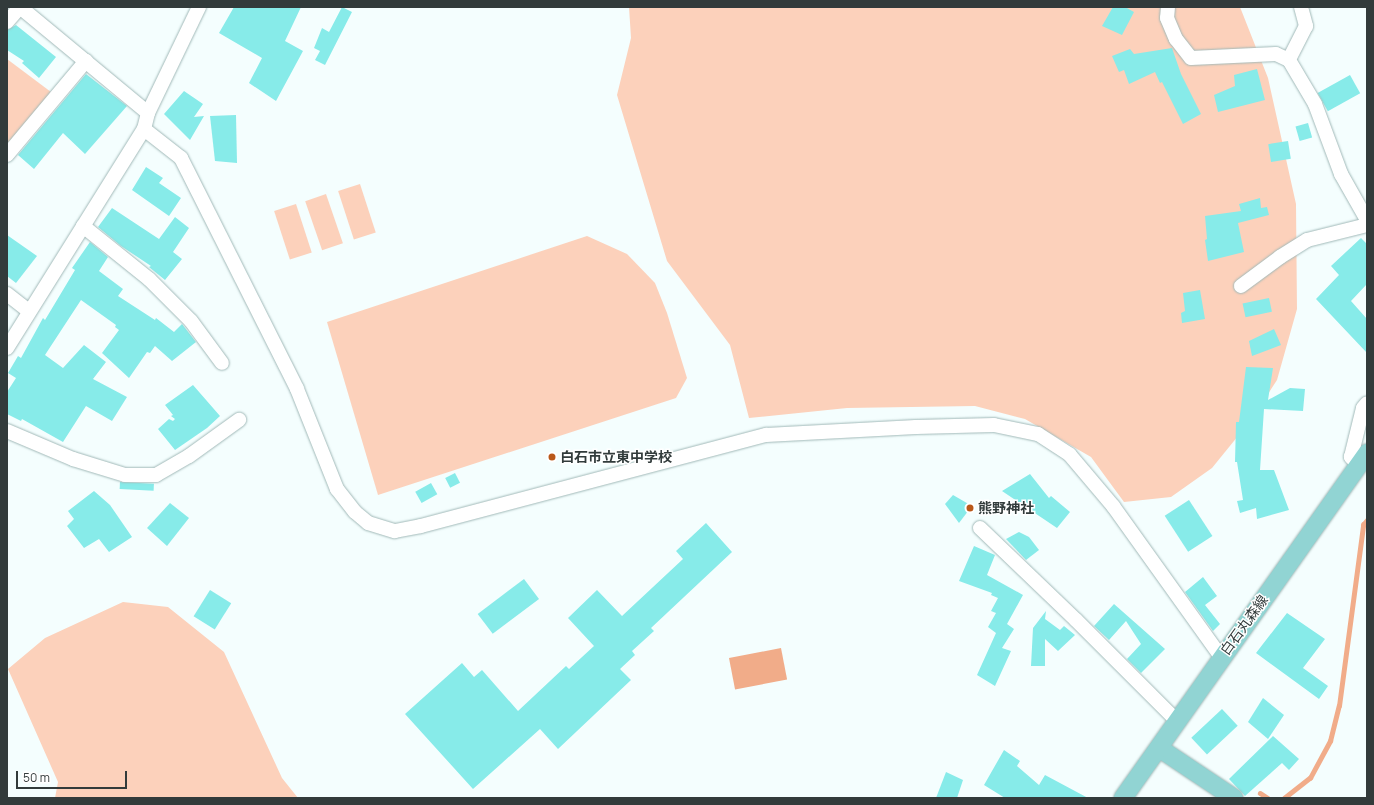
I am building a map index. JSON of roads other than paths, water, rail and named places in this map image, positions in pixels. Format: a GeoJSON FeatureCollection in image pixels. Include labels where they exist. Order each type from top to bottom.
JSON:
{"type":"FeatureCollection","features":[{"type":"Feature","properties":{"kind":"main road","name":"白石丸森線"},"geometry":{"type":"LineString","coordinates":[[1123,798],[1221,657],[1363,459]]}},
{"type":"Feature","properties":{"kind":"main road"},"geometry":{"type":"LineString","coordinates":[[1159,748],[1234,798]]}},
{"type":"Feature","properties":{"kind":"street"},"geometry":{"type":"LineString","coordinates":[[7,22],[20,7],[148,113]]}},
{"type":"Feature","properties":{"kind":"street"},"geometry":{"type":"LineString","coordinates":[[1168,7],[1167,18],[1176,39],[1191,58],[1276,54],[1289,60],[1315,104],[1341,174],[1367,220]]}},
{"type":"Feature","properties":{"kind":"street"},"geometry":{"type":"LineString","coordinates":[[1289,60],[1306,26],[1302,7]]}},
{"type":"Feature","properties":{"kind":"street"},"geometry":{"type":"LineString","coordinates":[[7,348],[144,129],[148,113],[193,10]]}},
{"type":"Feature","properties":{"kind":"street"},"geometry":{"type":"LineString","coordinates":[[7,155],[86,62]]}},
{"type":"Feature","properties":{"kind":"street"},"geometry":{"type":"LineString","coordinates":[[144,129],[181,158],[297,389],[337,489],[355,512],[368,523],[395,531],[421,526],[766,435],[916,427],[994,425],[1038,434],[1070,455],[1113,506],[1221,657]]}},
{"type":"Feature","properties":{"kind":"street"},"geometry":{"type":"LineString","coordinates":[[1242,286],[1280,256],[1307,240],[1367,225]]}},
{"type":"Feature","properties":{"kind":"street"},"geometry":{"type":"LineString","coordinates":[[83,226],[149,279],[191,320],[222,363]]}},
{"type":"Feature","properties":{"kind":"street"},"geometry":{"type":"LineString","coordinates":[[7,294],[29,311]]}},
{"type":"Feature","properties":{"kind":"street"},"geometry":{"type":"LineString","coordinates":[[1363,459],[1351,457],[1363,408],[1367,403]]}},
{"type":"Feature","properties":{"kind":"street"},"geometry":{"type":"LineString","coordinates":[[7,431],[73,458],[125,475],[156,475],[189,456],[238,420]]}},
{"type":"Feature","properties":{"kind":"street"},"geometry":{"type":"LineString","coordinates":[[980,528],[1076,620],[1177,721]]}},
{"type":"Feature","properties":{"kind":"waterway"},"geometry":{"type":"LineString","coordinates":[[1284,798],[1310,778],[1330,741],[1339,706],[1363,525],[1367,520]]}},
{"type":"Feature","properties":{"kind":"waterway"},"geometry":{"type":"LineString","coordinates":[[1260,793],[1268,798]]}},
{"type":"Feature","properties":{"kind":"place","name":"白石市立東中学校"},"geometry":{"type":"Point","coordinates":[552,457]}},
{"type":"Feature","properties":{"kind":"place","name":"熊野神社"},"geometry":{"type":"Point","coordinates":[970,508]}}]}
